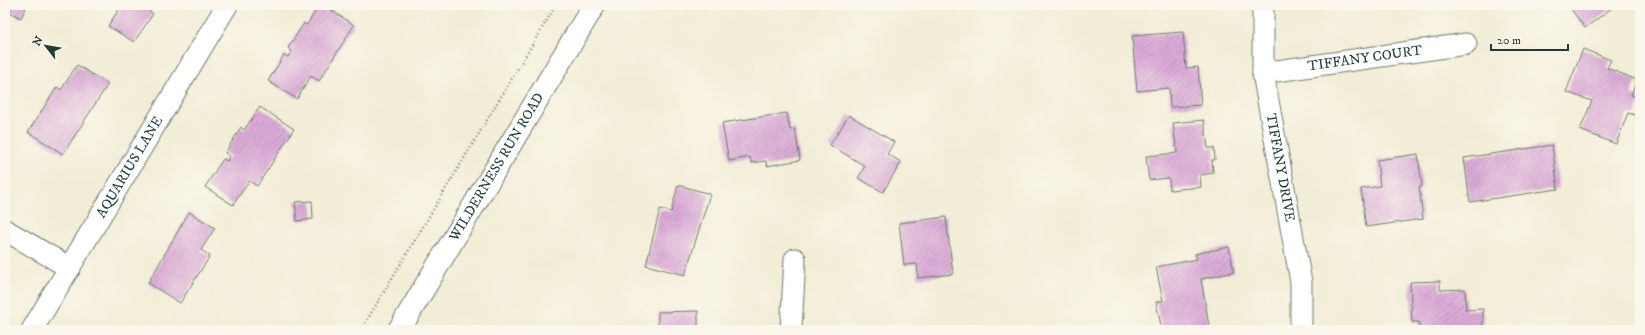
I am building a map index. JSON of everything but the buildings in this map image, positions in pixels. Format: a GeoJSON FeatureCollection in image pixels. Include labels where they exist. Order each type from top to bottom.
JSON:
{"type":"FeatureCollection","features":[{"type":"Feature","properties":{"kind":"street","name":"AQUARIUS LANE"},"geometry":{"type":"LineString","coordinates":[[32,330],[227,5]]}},
{"type":"Feature","properties":{"kind":"street","name":"WILDERNESS RUN ROAD"},"geometry":{"type":"LineString","coordinates":[[398,330],[594,5]]}},
{"type":"Feature","properties":{"kind":"street","name":"TIFFANY DRIVE"},"geometry":{"type":"LineString","coordinates":[[1263,5],[1263,73],[1301,282],[1301,330]]}},
{"type":"Feature","properties":{"kind":"street","name":"TIFFANY COURT"},"geometry":{"type":"LineString","coordinates":[[1263,73],[1466,44]]}},
{"type":"Feature","properties":{"kind":"street"},"geometry":{"type":"LineString","coordinates":[[5,230],[70,268]]}},
{"type":"Feature","properties":{"kind":"street"},"geometry":{"type":"LineString","coordinates":[[791,330],[794,259]]}},
{"type":"Feature","properties":{"kind":"path"},"geometry":{"type":"LineString","coordinates":[[361,330],[556,5]]}}]}
